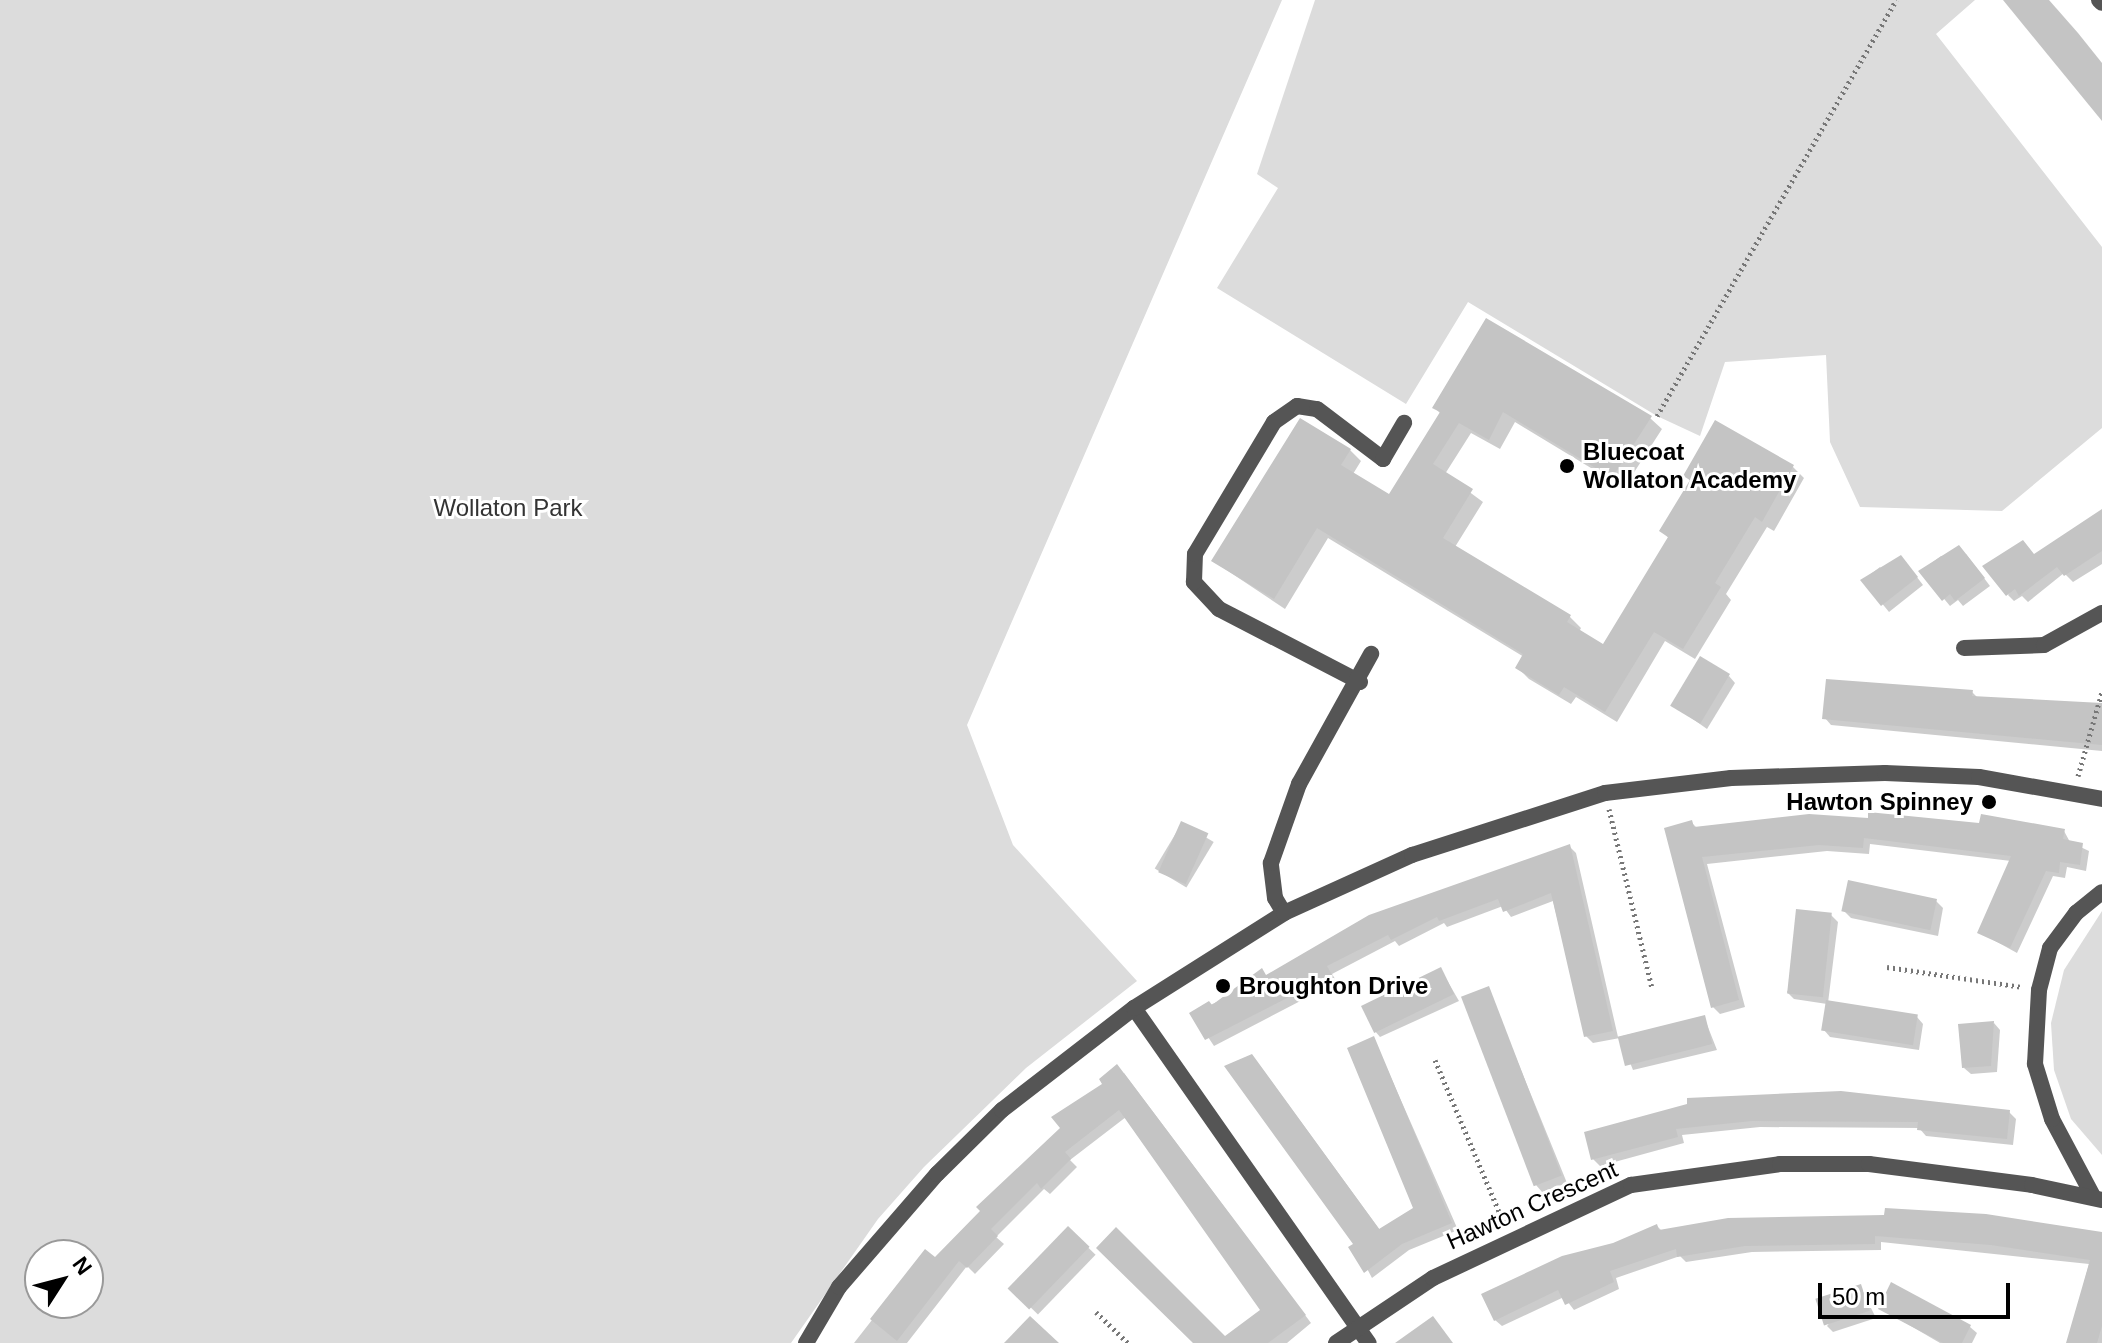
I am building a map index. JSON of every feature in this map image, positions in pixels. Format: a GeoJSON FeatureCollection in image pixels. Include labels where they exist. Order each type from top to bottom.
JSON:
{"type":"FeatureCollection","features":[{"type":"Feature","properties":{"kind":"street"},"geometry":{"type":"LineString","coordinates":[[1360,682],[1219,609],[1194,582],[1195,554],[1274,422],[1297,406],[1317,409],[1383,459],[1404,423]]}},
{"type":"Feature","properties":{"kind":"street"},"geometry":{"type":"LineString","coordinates":[[1964,648],[2044,645],[2102,613]]}},
{"type":"Feature","properties":{"kind":"street"},"geometry":{"type":"LineString","coordinates":[[1284,913],[1275,898],[1271,863],[1299,784],[1360,682],[1371,654]]}},
{"type":"Feature","properties":{"kind":"street"},"geometry":{"type":"LineString","coordinates":[[806,1343],[839,1287],[937,1174],[1002,1110],[1134,1008],[1284,913],[1412,855],[1605,793],[1731,778],[1885,773],[1979,777],[2102,799]]}},
{"type":"Feature","properties":{"kind":"street"},"geometry":{"type":"LineString","coordinates":[[2098,1199],[2052,1119],[2035,1064],[2039,990],[2050,948],[2076,913],[2102,892]]}},
{"type":"Feature","properties":{"kind":"street"},"geometry":{"type":"LineString","coordinates":[[1134,1008],[1369,1343]]}},
{"type":"Feature","properties":{"kind":"street","name":"Hawton Crescent"},"geometry":{"type":"LineString","coordinates":[[1336,1343],[1357,1326],[1433,1278],[1511,1238],[1631,1185],[1780,1164],[1869,1164],[2098,1199]]}},
{"type":"Feature","properties":{"kind":"path"},"geometry":{"type":"LineString","coordinates":[[1657,416],[1896,0]]}},
{"type":"Feature","properties":{"kind":"path"},"geometry":{"type":"LineString","coordinates":[[2074,792],[2102,692]]}},
{"type":"Feature","properties":{"kind":"path"},"geometry":{"type":"LineString","coordinates":[[1605,793],[1652,988]]}},
{"type":"Feature","properties":{"kind":"path"},"geometry":{"type":"LineString","coordinates":[[1887,967],[2039,990]]}},
{"type":"Feature","properties":{"kind":"path"},"geometry":{"type":"LineString","coordinates":[[1435,1060],[1511,1238]]}},
{"type":"Feature","properties":{"kind":"path"},"geometry":{"type":"LineString","coordinates":[[1096,1312],[1128,1343]]}},
{"type":"Feature","properties":{"kind":"green space","name":"Wollaton Park"},"geometry":{"type":"Polygon","coordinates":[[[0,0],[1282,0],[967,725],[1013,845],[1137,981],[1026,1068],[924,1167],[878,1219],[791,1343],[0,1343],[0,0]]]}},
{"type":"Feature","properties":{"kind":"green space"},"geometry":{"type":"Polygon","coordinates":[[[1315,0],[1975,0],[1936,34],[2102,247],[2102,428],[2002,511],[1860,507],[1830,442],[1826,355],[1725,362],[1700,436],[1657,416],[1468,302],[1406,404],[1217,288],[1278,188],[1257,174],[1315,0]]]}},
{"type":"Feature","properties":{"kind":"green space"},"geometry":{"type":"Polygon","coordinates":[[[2102,911],[2102,1155],[2071,1119],[2054,1070],[2051,1023],[2064,970],[2102,911]]]}},
{"type":"Feature","properties":{"kind":"building"},"geometry":{"type":"Polygon","coordinates":[[[2003,0],[2049,0],[2078,33],[2102,63],[2102,121],[2003,0]]]}},
{"type":"Feature","properties":{"kind":"building"},"geometry":{"type":"Polygon","coordinates":[[[1486,318],[1652,416],[1612,478],[1503,412],[1489,440],[1459,423],[1433,464],[1473,489],[1443,538],[1571,615],[1567,622],[1603,644],[1668,537],[1659,531],[1690,480],[1683,476],[1715,420],[1794,465],[1762,522],[1755,517],[1715,583],[1721,587],[1683,649],[1654,632],[1605,712],[1564,687],[1559,695],[1515,668],[1523,654],[1317,528],[1274,599],[1211,561],[1300,418],[1351,449],[1341,465],[1389,494],[1440,412],[1432,408],[1486,318]]]}},
{"type":"Feature","properties":{"kind":"building"},"geometry":{"type":"Polygon","coordinates":[[[2102,509],[2102,551],[2064,576],[2057,567],[2019,596],[2015,589],[2006,596],[1982,566],[2023,540],[2034,554],[2102,509]]]}},
{"type":"Feature","properties":{"kind":"building"},"geometry":{"type":"Polygon","coordinates":[[[1959,545],[1985,578],[1955,601],[1950,594],[1942,601],[1918,571],[1959,545]]]}},
{"type":"Feature","properties":{"kind":"building"},"geometry":{"type":"Polygon","coordinates":[[[1901,555],[1918,577],[1881,606],[1860,580],[1901,555]]]}},
{"type":"Feature","properties":{"kind":"building"},"geometry":{"type":"Polygon","coordinates":[[[1700,656],[1730,674],[1700,724],[1670,706],[1700,656]]]}},
{"type":"Feature","properties":{"kind":"building"},"geometry":{"type":"Polygon","coordinates":[[[1826,679],[1973,690],[1972,696],[2102,703],[2102,745],[1822,719],[1826,679]]]}},
{"type":"Feature","properties":{"kind":"building"},"geometry":{"type":"Polygon","coordinates":[[[1868,812],[1979,823],[1981,814],[2065,829],[2063,839],[2083,843],[2080,865],[2060,862],[2059,873],[2046,871],[2010,948],[1977,933],[2011,856],[1864,838],[1863,848],[1819,845],[1702,857],[1739,1000],[1711,1008],[1664,828],[1692,820],[1694,827],[1809,814],[1868,818],[1868,812]]]}},
{"type":"Feature","properties":{"kind":"building"},"geometry":{"type":"Polygon","coordinates":[[[1181,821],[1208,833],[1186,884],[1158,872],[1181,821]]]}},
{"type":"Feature","properties":{"kind":"building"},"geometry":{"type":"Polygon","coordinates":[[[1570,844],[1613,1031],[1584,1037],[1551,893],[1503,912],[1498,899],[1439,921],[1437,917],[1391,940],[1388,935],[1327,966],[1332,975],[1205,1040],[1189,1013],[1209,1001],[1212,1005],[1262,968],[1266,975],[1369,915],[1570,844]]]}},
{"type":"Feature","properties":{"kind":"building"},"geometry":{"type":"Polygon","coordinates":[[[1848,880],[1937,899],[1930,930],[1841,911],[1848,880]]]}},
{"type":"Feature","properties":{"kind":"building"},"geometry":{"type":"Polygon","coordinates":[[[1796,909],[1832,913],[1823,997],[1787,994],[1796,909]]]}},
{"type":"Feature","properties":{"kind":"building"},"geometry":{"type":"Polygon","coordinates":[[[1441,967],[1454,994],[1374,1033],[1361,1006],[1441,967]]]}},
{"type":"Feature","properties":{"kind":"building"},"geometry":{"type":"Polygon","coordinates":[[[1489,986],[1562,1176],[1534,1186],[1461,997],[1489,986]]]}},
{"type":"Feature","properties":{"kind":"building"},"geometry":{"type":"Polygon","coordinates":[[[1826,1000],[1918,1015],[1913,1045],[1821,1031],[1826,1000]]]}},
{"type":"Feature","properties":{"kind":"building"},"geometry":{"type":"Polygon","coordinates":[[[1705,1015],[1712,1044],[1625,1066],[1618,1037],[1705,1015]]]}},
{"type":"Feature","properties":{"kind":"building"},"geometry":{"type":"Polygon","coordinates":[[[1994,1021],[1991,1066],[1962,1068],[1958,1024],[1994,1021]]]}},
{"type":"Feature","properties":{"kind":"building"},"geometry":{"type":"Polygon","coordinates":[[[1374,1036],[1452,1223],[1402,1244],[1364,1273],[1348,1247],[1353,1244],[1224,1066],[1252,1054],[1379,1229],[1413,1208],[1347,1048],[1374,1036]]]}},
{"type":"Feature","properties":{"kind":"building"},"geometry":{"type":"Polygon","coordinates":[[[1117,1064],[1306,1315],[1268,1343],[1193,1343],[1096,1248],[1116,1227],[1225,1336],[1260,1310],[1119,1110],[1065,1152],[1071,1159],[1041,1189],[1037,1183],[991,1229],[998,1236],[967,1268],[959,1261],[897,1341],[870,1319],[925,1249],[935,1257],[980,1211],[976,1207],[1060,1128],[1051,1117],[1102,1084],[1099,1079],[1117,1064]]]}},
{"type":"Feature","properties":{"kind":"building"},"geometry":{"type":"Polygon","coordinates":[[[1841,1091],[2010,1110],[2007,1139],[1917,1130],[1918,1122],[1752,1121],[1676,1129],[1678,1137],[1591,1160],[1584,1132],[1687,1104],[1687,1098],[1841,1091]]]}},
{"type":"Feature","properties":{"kind":"building"},"geometry":{"type":"Polygon","coordinates":[[[1885,1208],[1986,1214],[2102,1232],[2102,1326],[2097,1343],[2066,1343],[2090,1260],[1991,1245],[1875,1236],[1875,1244],[1745,1246],[1677,1257],[1676,1249],[1610,1271],[1614,1282],[1565,1305],[1558,1290],[1494,1321],[1481,1294],[1562,1256],[1613,1243],[1657,1224],[1659,1230],[1728,1218],[1884,1215],[1885,1208]]]}},
{"type":"Feature","properties":{"kind":"building"},"geometry":{"type":"Polygon","coordinates":[[[1068,1226],[1090,1247],[1029,1309],[1008,1289],[1068,1226]]]}},
{"type":"Feature","properties":{"kind":"building"},"geometry":{"type":"Polygon","coordinates":[[[1891,1282],[1971,1325],[1962,1343],[1943,1343],[1878,1309],[1891,1282]]]}},
{"type":"Feature","properties":{"kind":"building"},"geometry":{"type":"Polygon","coordinates":[[[1861,1284],[1870,1311],[1824,1325],[1815,1299],[1861,1284]]]}},
{"type":"Feature","properties":{"kind":"building"},"geometry":{"type":"Polygon","coordinates":[[[1030,1316],[1059,1343],[1004,1343],[1030,1316]]]}},
{"type":"Feature","properties":{"kind":"building"},"geometry":{"type":"Polygon","coordinates":[[[1433,1316],[1453,1343],[1395,1343],[1433,1316]]]}},
{"type":"Feature","properties":{"kind":"place","name":"Bluecoat Wollaton Academy"},"geometry":{"type":"Point","coordinates":[1567,466]}},
{"type":"Feature","properties":{"kind":"place","name":"Hawton Spinney"},"geometry":{"type":"Point","coordinates":[1989,802]}},
{"type":"Feature","properties":{"kind":"place","name":"Broughton Drive"},"geometry":{"type":"Point","coordinates":[1223,986]}}]}
